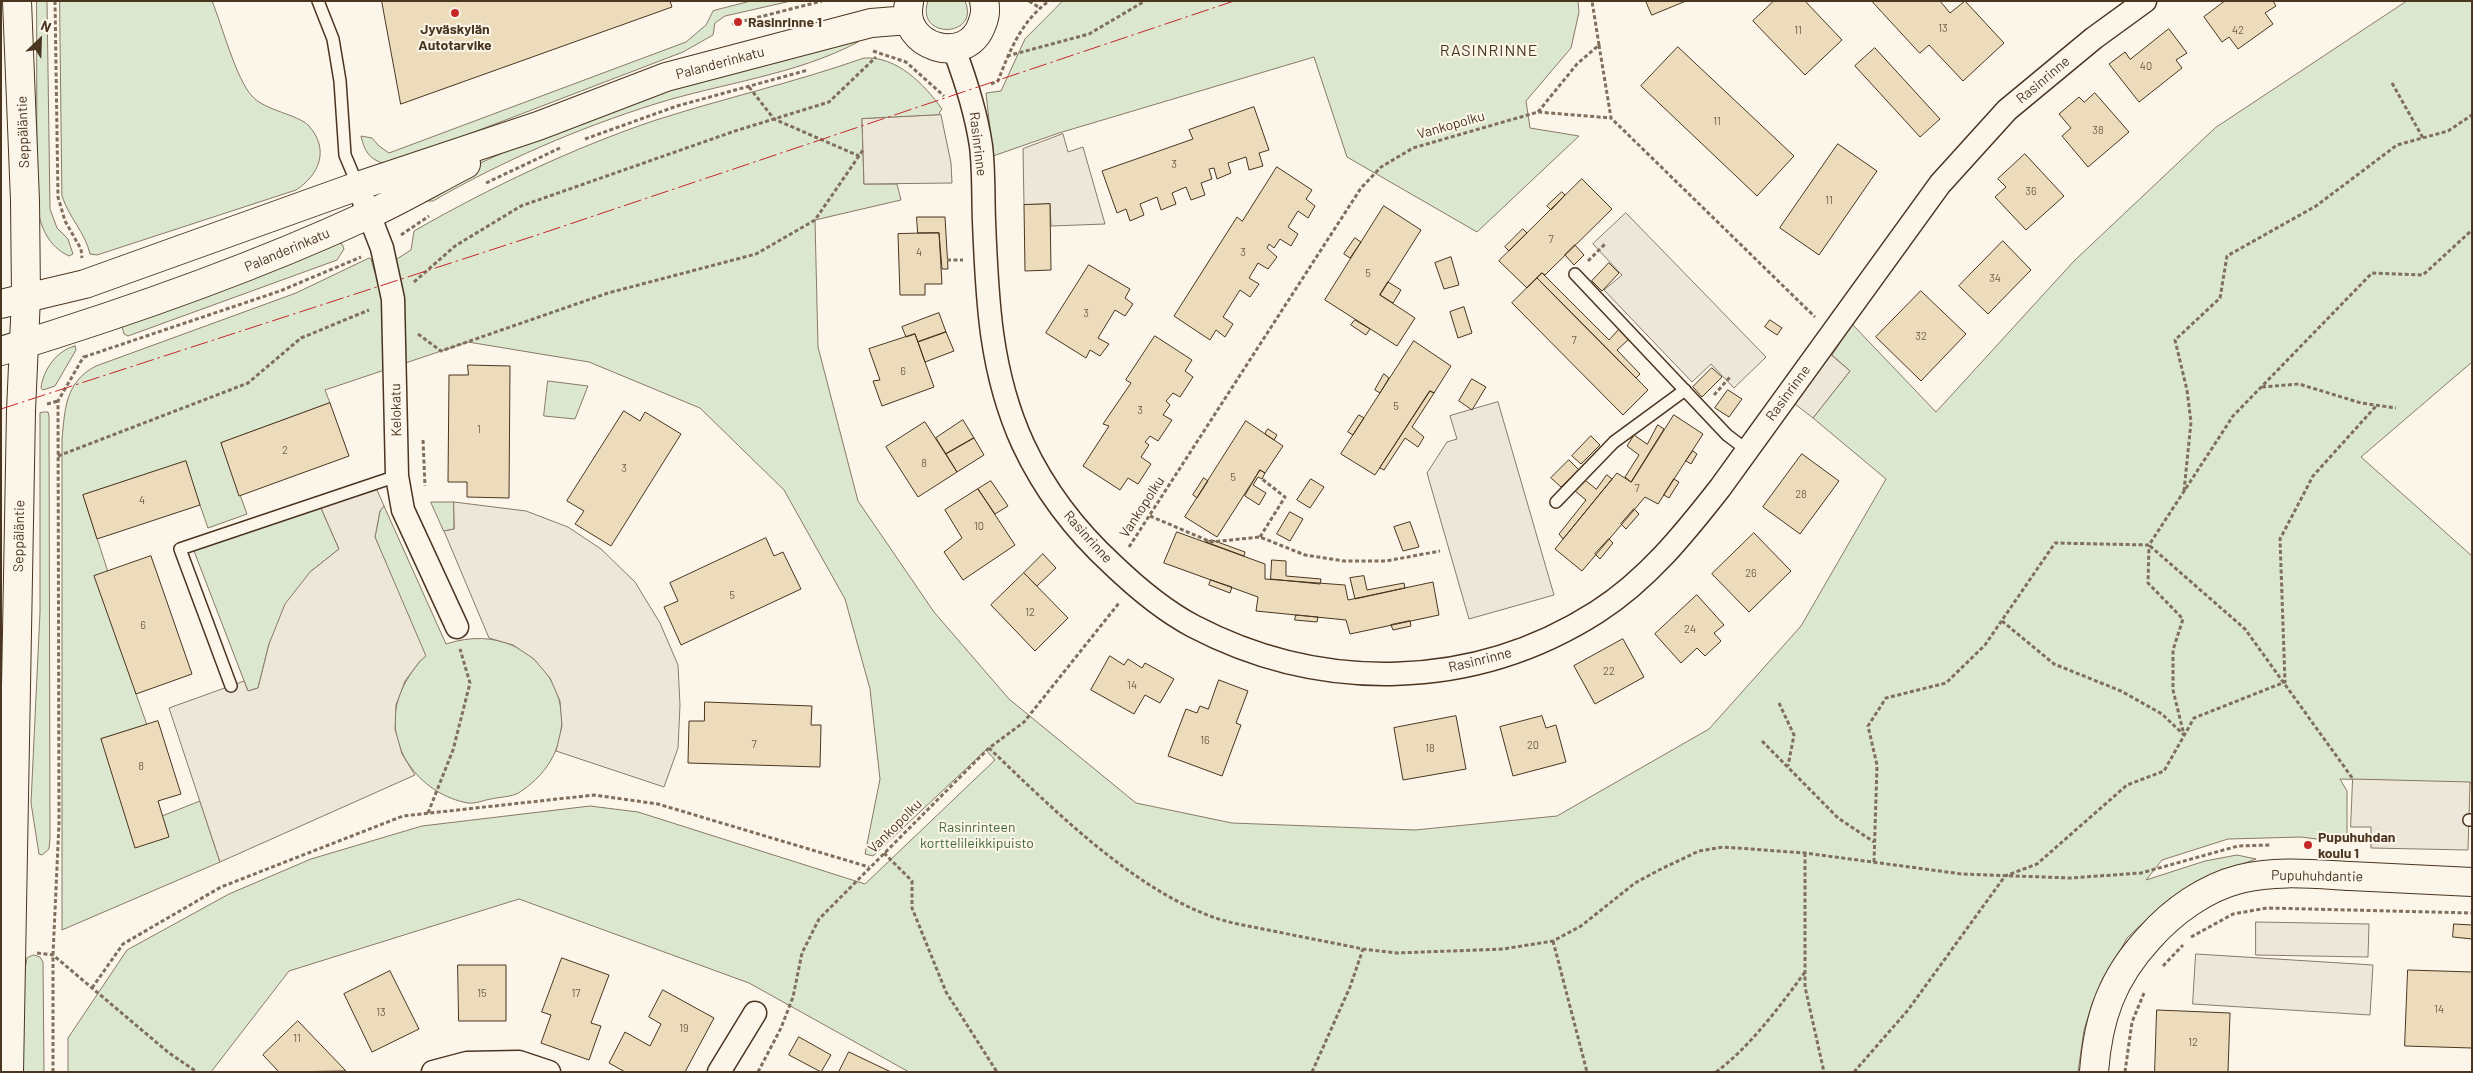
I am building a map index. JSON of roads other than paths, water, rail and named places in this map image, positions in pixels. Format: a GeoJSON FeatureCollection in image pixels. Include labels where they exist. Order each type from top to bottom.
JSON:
{"type":"FeatureCollection","features":[{"type":"Feature","properties":{"kind":"street","name":"Seppäläntie"},"geometry":{"type":"LineString","coordinates":[[7,1064],[14,301],[26,201],[17,1]]}},
{"type":"Feature","properties":{"kind":"street"},"geometry":{"type":"LineString","coordinates":[[909,10],[913,30],[921,40],[936,47],[954,49],[965,45],[974,38],[981,28],[985,17],[984,1]]}},
{"type":"Feature","properties":{"kind":"street","name":"Rasinrinne"},"geometry":{"type":"LineString","coordinates":[[954,49],[970,93],[981,148],[988,316],[998,367],[1012,417],[1024,445],[1055,499],[1082,533],[1133,584],[1163,607],[1199,629],[1267,657],[1305,667],[1381,674],[1425,672],[1474,664],[1534,644],[1596,612],[1627,591],[1653,568],[1682,537],[1940,184],[2007,110],[2094,38],[2145,1]]}},
{"type":"Feature","properties":{"kind":"street","name":"Palanderinkatu"},"geometry":{"type":"LineString","coordinates":[[14,301],[85,284],[358,186],[538,126],[666,77],[871,23],[909,10]]}},
{"type":"Feature","properties":{"kind":"street","name":"Palanderinkatu"},"geometry":{"type":"LineString","coordinates":[[13,348],[85,327],[243,269],[370,215],[538,126]]}},
{"type":"Feature","properties":{"kind":"street","name":"Kelokatu"},"geometry":{"type":"LineString","coordinates":[[358,186],[382,248],[402,292],[397,476],[403,510],[457,633]]}},
{"type":"Feature","properties":{"kind":"street","name":"Pupuhuhdantie"},"geometry":{"type":"LineString","coordinates":[[2094,1072],[2096,1042],[2103,1015],[2114,985],[2132,956],[2158,927],[2180,908],[2208,892],[2240,879],[2274,874],[2472,882]]}},
{"type":"Feature","properties":{"kind":"street"},"geometry":{"type":"LineString","coordinates":[[719,1072],[755,1013]]}},
{"type":"Feature","properties":{"kind":"street"},"geometry":{"type":"LineString","coordinates":[[433,1072],[467,1063],[519,1062],[550,1072]]}},
{"type":"Feature","properties":{"kind":"lane"},"geometry":{"type":"LineString","coordinates":[[318,1],[333,39],[340,81],[345,154],[358,186]]}},
{"type":"Feature","properties":{"kind":"lane"},"geometry":{"type":"LineString","coordinates":[[1575,274],[1727,435],[1747,450]]}},
{"type":"Feature","properties":{"kind":"lane"},"geometry":{"type":"LineString","coordinates":[[1556,502],[1614,442],[1685,390]]}},
{"type":"Feature","properties":{"kind":"lane"},"geometry":{"type":"LineString","coordinates":[[231,686],[180,549],[397,476]]}},
{"type":"Feature","properties":{"kind":"place","name":"Jyväskylän Autotarvike"},"geometry":{"type":"Point","coordinates":[455,13]}},
{"type":"Feature","properties":{"kind":"place","name":"Rasinrinne 1"},"geometry":{"type":"Point","coordinates":[738,22]}},
{"type":"Feature","properties":{"kind":"place","name":"Pupuhuhdan koulu 1"},"geometry":{"type":"Point","coordinates":[2308,845]}},
{"type":"Feature","properties":{"kind":"district","name":"RASINRINNE"},"geometry":{"type":"Point","coordinates":[1489,51]}},
{"type":"Feature","properties":{"kind":"park label","name":"Rasinrinteen korttelileikkipuisto"},"geometry":{"type":"Point","coordinates":[977,836]}}]}
